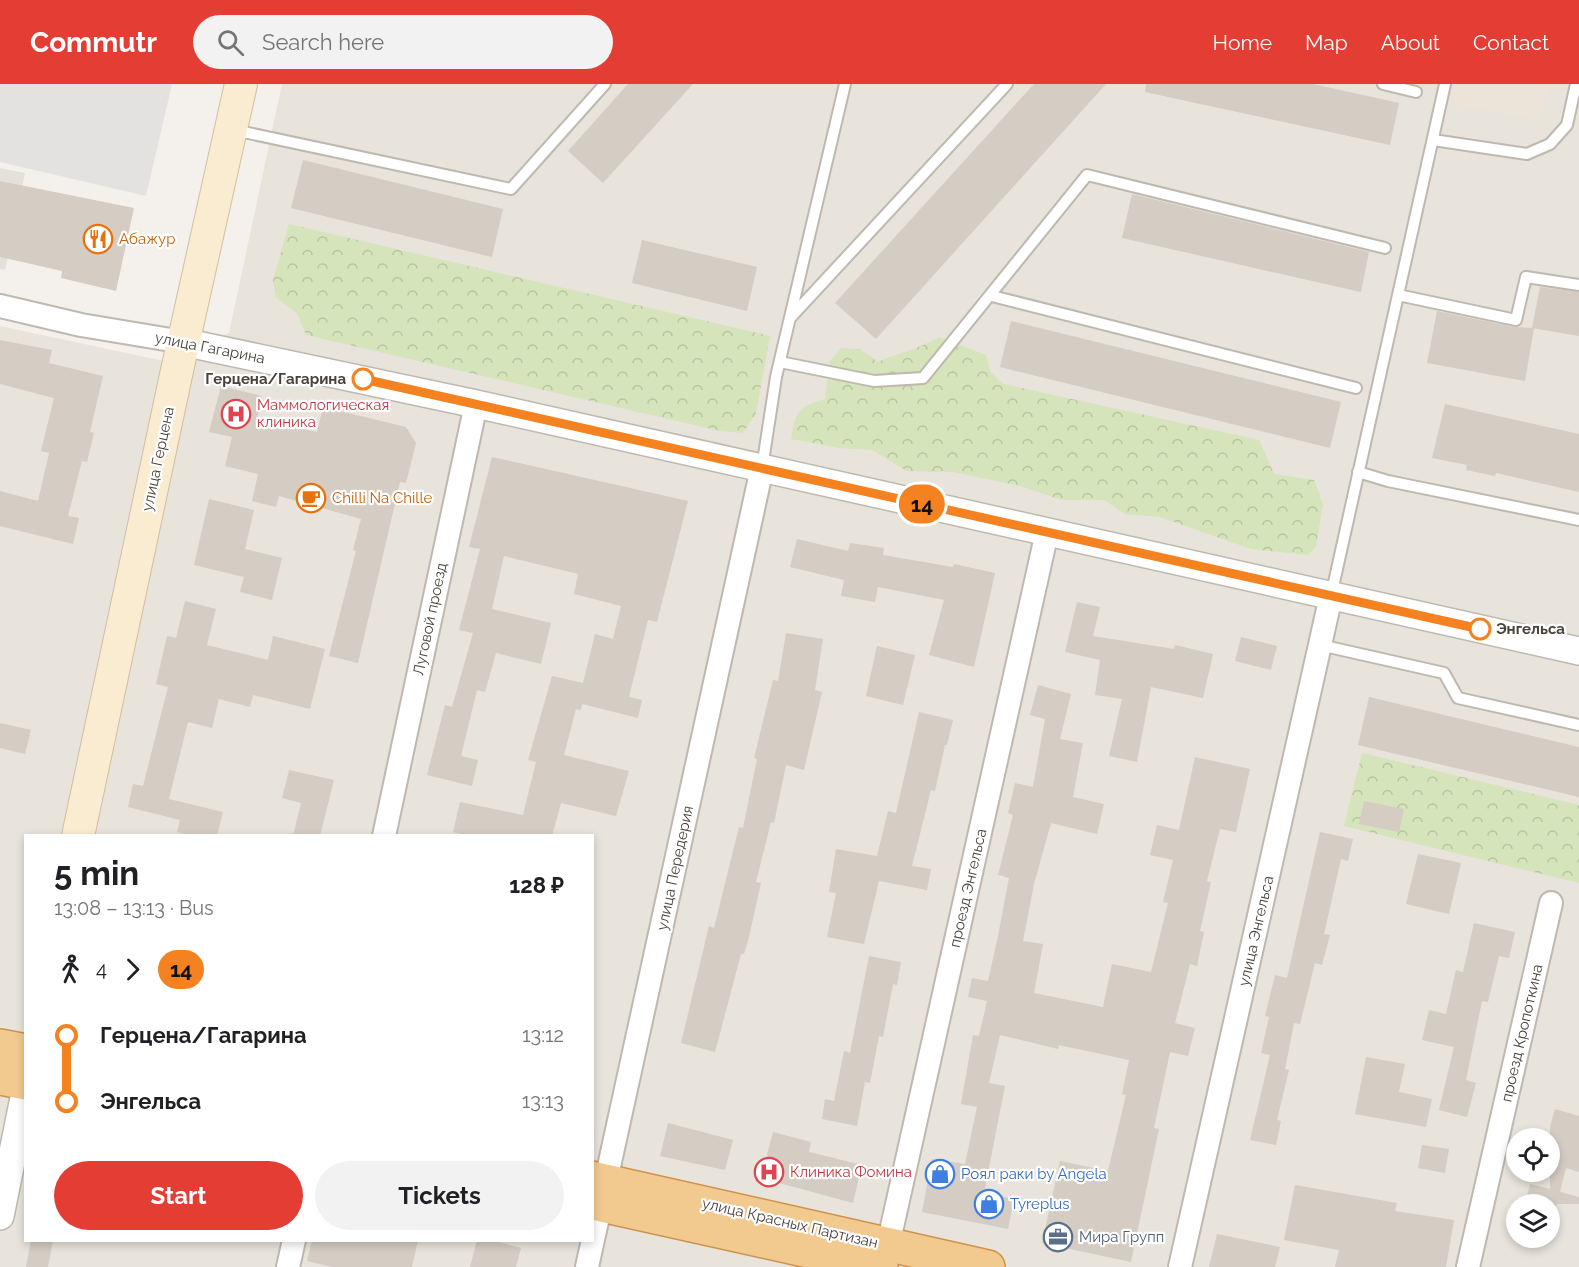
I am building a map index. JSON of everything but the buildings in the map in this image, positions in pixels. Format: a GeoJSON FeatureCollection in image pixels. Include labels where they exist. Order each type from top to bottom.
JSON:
{"type":"FeatureCollection","features":[{"type":"Feature","properties":{"kind":"highway"},"geometry":{"type":"LineString","coordinates":[[0,1046],[24,1051]]}},
{"type":"Feature","properties":{"kind":"highway"},"geometry":{"type":"LineString","coordinates":[[0,1078],[24,1083]]}},
{"type":"Feature","properties":{"kind":"highway","name":"улица Красных Партизан"},"geometry":{"type":"LineString","coordinates":[[598,1192],[884,1256],[988,1267]]}},
{"type":"Feature","properties":{"kind":"main road","name":"улица Герцена"},"geometry":{"type":"LineString","coordinates":[[78,834],[183,342],[241,84]]}},
{"type":"Feature","properties":{"kind":"street","name":"улица Гагарина"},"geometry":{"type":"LineString","coordinates":[[0,306],[81,325],[183,342],[476,404],[1579,651]]}},
{"type":"Feature","properties":{"kind":"street","name":"Луговой проезд"},"geometry":{"type":"LineString","coordinates":[[384,834],[476,404]]}},
{"type":"Feature","properties":{"kind":"street","name":"улица Передерия"},"geometry":{"type":"LineString","coordinates":[[594,1217],[762,468]]}},
{"type":"Feature","properties":{"kind":"street","name":"проезд Энгельса"},"geometry":{"type":"LineString","coordinates":[[884,1256],[1047,532]]}},
{"type":"Feature","properties":{"kind":"street","name":"улица Энгельса"},"geometry":{"type":"LineString","coordinates":[[1180,1267],[1331,596]]}},
{"type":"Feature","properties":{"kind":"street","name":"проезд Кропоткина"},"geometry":{"type":"LineString","coordinates":[[1468,1267],[1551,903]]}},
{"type":"Feature","properties":{"kind":"street"},"geometry":{"type":"LineString","coordinates":[[0,1216],[24,1098]]}},
{"type":"Feature","properties":{"kind":"street"},"geometry":{"type":"LineString","coordinates":[[288,1267],[294,1242]]}},
{"type":"Feature","properties":{"kind":"street","name":"улица Передерия"},"geometry":{"type":"LineString","coordinates":[[586,1267],[590,1242]]}},
{"type":"Feature","properties":{"kind":"lane"},"geometry":{"type":"LineString","coordinates":[[231,130],[511,189],[605,84]]}},
{"type":"Feature","properties":{"kind":"lane"},"geometry":{"type":"LineString","coordinates":[[762,468],[780,362],[845,84]]}},
{"type":"Feature","properties":{"kind":"lane"},"geometry":{"type":"LineString","coordinates":[[790,318],[1007,84]]}},
{"type":"Feature","properties":{"kind":"lane"},"geometry":{"type":"LineString","coordinates":[[1383,84],[1416,92]]}},
{"type":"Feature","properties":{"kind":"lane"},"geometry":{"type":"LineString","coordinates":[[1331,596],[1445,84]]}},
{"type":"Feature","properties":{"kind":"lane"},"geometry":{"type":"LineString","coordinates":[[1433,140],[1527,154],[1550,144],[1567,125],[1576,84]]}},
{"type":"Feature","properties":{"kind":"lane"},"geometry":{"type":"LineString","coordinates":[[780,362],[874,381],[923,378],[992,296],[1087,175],[1385,248]]}},
{"type":"Feature","properties":{"kind":"lane"},"geometry":{"type":"LineString","coordinates":[[1398,296],[1516,320],[1526,277],[1579,285]]}},
{"type":"Feature","properties":{"kind":"lane"},"geometry":{"type":"LineString","coordinates":[[992,296],[1356,388]]}},
{"type":"Feature","properties":{"kind":"lane"},"geometry":{"type":"LineString","coordinates":[[1358,472],[1388,481],[1579,520]]}},
{"type":"Feature","properties":{"kind":"lane"},"geometry":{"type":"LineString","coordinates":[[1320,645],[1444,673],[1458,698],[1579,725]]}},
{"type":"Feature","properties":{"kind":"shaded area"},"geometry":{"type":"Polygon","coordinates":[[[0,84],[172,84],[146,196],[0,162],[0,84]]]}},
{"type":"Feature","properties":{"kind":"shaded area"},"geometry":{"type":"Polygon","coordinates":[[[282,84],[1579,84],[1579,1267],[0,1267],[0,326],[164,361],[229,333],[282,84]]]}},
{"type":"Feature","properties":{"kind":"shaded area"},"geometry":{"type":"Polygon","coordinates":[[[1454,84],[1548,84],[1540,120],[1451,104],[1454,84]]]}},
{"type":"Feature","properties":{"kind":"shaded area"},"geometry":{"type":"Polygon","coordinates":[[[0,168],[25,173],[5,270],[0,269],[0,168]]]}},
{"type":"Feature","properties":{"kind":"green space"},"geometry":{"type":"Polygon","coordinates":[[[289,224],[770,336],[756,413],[743,433],[720,431],[306,335],[297,313],[276,298],[273,280],[289,224]]]}},
{"type":"Feature","properties":{"kind":"green space"},"geometry":{"type":"Polygon","coordinates":[[[939,337],[986,355],[990,371],[1003,384],[1259,440],[1274,474],[1314,480],[1323,504],[1316,547],[1308,555],[1251,549],[1160,517],[1125,514],[1104,500],[1062,500],[1020,486],[953,472],[907,471],[872,450],[839,448],[791,439],[800,412],[809,405],[825,399],[830,361],[841,348],[860,349],[878,362],[939,337]]]}},
{"type":"Feature","properties":{"kind":"green space"},"geometry":{"type":"Polygon","coordinates":[[[1362,753],[1579,805],[1579,883],[1344,826],[1362,753]]]}},
{"type":"Feature","properties":{"kind":"bus line","name":"14"},"geometry":{"type":"LineString","coordinates":[[363,379],[1480,629]]}},
{"type":"Feature","properties":{"kind":"place","name":"Абажур"},"geometry":{"type":"Point","coordinates":[98,239]}},
{"type":"Feature","properties":{"kind":"place","name":"Герцена/Гагарина"},"geometry":{"type":"Point","coordinates":[363,379]}},
{"type":"Feature","properties":{"kind":"place","name":"Маммологическая клиника"},"geometry":{"type":"Point","coordinates":[236,414]}},
{"type":"Feature","properties":{"kind":"place","name":"Chilli Na Chille"},"geometry":{"type":"Point","coordinates":[311,498]}},
{"type":"Feature","properties":{"kind":"place","name":"Энгельса"},"geometry":{"type":"Point","coordinates":[1480,629]}},
{"type":"Feature","properties":{"kind":"place","name":"Клиника Фомина"},"geometry":{"type":"Point","coordinates":[769,1172]}},
{"type":"Feature","properties":{"kind":"place","name":"Роял раки by Angela"},"geometry":{"type":"Point","coordinates":[940,1174]}},
{"type":"Feature","properties":{"kind":"place","name":"Tyreplus"},"geometry":{"type":"Point","coordinates":[989,1204]}},
{"type":"Feature","properties":{"kind":"place","name":"Мира Групп"},"geometry":{"type":"Point","coordinates":[1058,1237]}}]}
